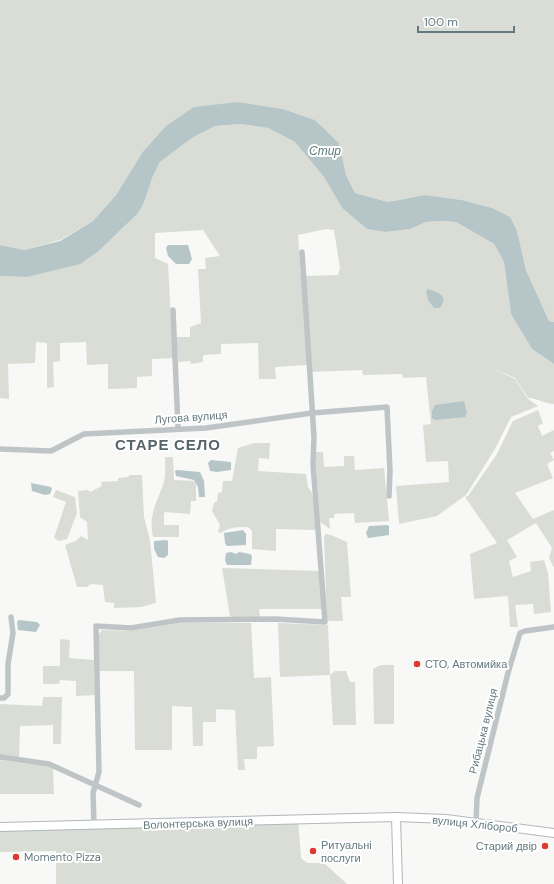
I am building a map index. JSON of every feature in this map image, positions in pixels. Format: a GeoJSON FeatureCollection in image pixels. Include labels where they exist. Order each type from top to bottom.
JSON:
{"type":"FeatureCollection","features":[{"type":"Feature","properties":{"kind":"street"},"geometry":{"type":"LineString","coordinates":[[94,825],[93,793],[99,772],[96,626],[131,628],[180,620],[275,619],[325,622],[313,464],[312,413],[302,252]]}},
{"type":"Feature","properties":{"kind":"street"},"geometry":{"type":"LineString","coordinates":[[173,310],[178,428]]}},
{"type":"Feature","properties":{"kind":"street","name":"Лугова вулиця"},"geometry":{"type":"LineString","coordinates":[[0,450],[51,451],[84,434],[178,428],[206,428],[312,413],[387,407],[390,471],[389,496]]}},
{"type":"Feature","properties":{"kind":"street"},"geometry":{"type":"LineString","coordinates":[[0,698],[4,698],[8,694],[8,664],[13,633],[11,617]]}},
{"type":"Feature","properties":{"kind":"street","name":"Рибацька вулиця"},"geometry":{"type":"LineString","coordinates":[[476,823],[477,798],[508,673],[520,633],[554,627]]}},
{"type":"Feature","properties":{"kind":"street"},"geometry":{"type":"LineString","coordinates":[[0,757],[49,764],[95,786],[131,800],[139,805]]}},
{"type":"Feature","properties":{"kind":"street"},"geometry":{"type":"LineString","coordinates":[[396,817],[398,884]]}},
{"type":"Feature","properties":{"kind":"street","name":"вулиця Хлібороб"},"geometry":{"type":"LineString","coordinates":[[396,817],[446,819],[554,833]]}},
{"type":"Feature","properties":{"kind":"street","name":"Волонтерська вулиця"},"geometry":{"type":"LineString","coordinates":[[0,827],[396,817]]}},
{"type":"Feature","properties":{"kind":"shaded area"},"geometry":{"type":"Polygon","coordinates":[[[0,0],[554,0],[554,322],[549,321],[526,270],[517,231],[492,208],[462,200],[425,195],[388,202],[355,193],[346,175],[339,143],[315,120],[283,109],[238,102],[142,153],[116,195],[93,221],[60,240],[24,250],[0,245],[0,0]]]}},
{"type":"Feature","properties":{"kind":"shaded area"},"geometry":{"type":"Polygon","coordinates":[[[241,124],[268,128],[295,142],[324,177],[342,208],[367,229],[386,232],[410,229],[426,222],[456,222],[494,244],[504,262],[511,314],[532,349],[554,364],[554,404],[528,398],[515,378],[490,367],[515,379],[527,398],[538,406],[511,417],[495,449],[466,495],[437,516],[399,524],[396,486],[449,482],[448,461],[426,462],[423,425],[431,424],[426,377],[403,378],[402,374],[363,375],[362,370],[308,372],[307,365],[275,367],[276,379],[259,379],[258,343],[221,344],[221,354],[203,355],[203,362],[191,364],[190,361],[178,362],[176,337],[190,337],[190,327],[201,323],[198,269],[206,269],[205,258],[220,256],[203,230],[155,233],[155,258],[168,264],[173,358],[152,359],[152,376],[137,377],[137,388],[108,389],[108,364],[87,365],[86,342],[60,343],[60,361],[53,362],[54,387],[47,388],[47,343],[36,342],[35,363],[8,364],[9,399],[0,398],[0,276],[27,277],[100,250],[125,226],[143,205],[153,176],[160,162],[192,138],[215,126],[241,124]],[[326,229],[298,235],[301,276],[338,275],[340,268],[334,230],[326,229]]]}},
{"type":"Feature","properties":{"kind":"shaded area"},"geometry":{"type":"Polygon","coordinates":[[[538,410],[543,423],[538,426],[542,436],[554,430],[554,451],[550,453],[554,460],[547,464],[553,478],[515,493],[533,519],[554,510],[554,568],[549,558],[552,548],[536,523],[507,540],[517,557],[509,561],[513,577],[531,571],[530,562],[544,560],[548,573],[551,612],[534,614],[533,604],[515,605],[518,627],[510,627],[508,596],[474,599],[470,554],[497,543],[465,497],[468,496],[497,454],[513,421],[538,410]]]}},
{"type":"Feature","properties":{"kind":"shaded area"},"geometry":{"type":"Polygon","coordinates":[[[254,443],[270,443],[269,459],[259,458],[258,471],[306,474],[308,487],[312,493],[317,530],[276,529],[276,551],[252,549],[252,531],[248,527],[234,528],[221,533],[218,532],[220,525],[212,511],[214,503],[217,501],[218,493],[222,492],[223,481],[232,481],[238,448],[254,443]]]}},
{"type":"Feature","properties":{"kind":"shaded area"},"geometry":{"type":"Polygon","coordinates":[[[315,452],[323,452],[324,467],[344,466],[344,456],[354,456],[355,470],[384,468],[389,521],[355,523],[354,513],[334,514],[334,518],[329,518],[330,529],[320,522],[315,452]]]}},
{"type":"Feature","properties":{"kind":"shaded area"},"geometry":{"type":"Polygon","coordinates":[[[165,457],[173,457],[174,480],[194,481],[196,484],[196,501],[191,501],[190,514],[165,512],[164,514],[164,525],[179,525],[179,537],[153,537],[152,515],[164,482],[165,457]]]}},
{"type":"Feature","properties":{"kind":"shaded area"},"geometry":{"type":"Polygon","coordinates":[[[130,475],[142,475],[144,517],[150,540],[156,603],[141,607],[114,608],[114,603],[105,602],[103,585],[91,584],[87,587],[77,587],[65,545],[76,541],[81,536],[88,540],[87,522],[80,517],[78,491],[88,490],[90,492],[102,486],[101,482],[118,481],[118,478],[128,477],[130,475]]]}},
{"type":"Feature","properties":{"kind":"shaded area"},"geometry":{"type":"Polygon","coordinates":[[[56,490],[75,497],[77,513],[67,539],[59,541],[54,538],[66,502],[53,497],[56,490]]]}},
{"type":"Feature","properties":{"kind":"shaded area"},"geometry":{"type":"Polygon","coordinates":[[[326,534],[347,542],[351,597],[341,597],[343,621],[329,621],[327,619],[324,537],[326,534]]]}},
{"type":"Feature","properties":{"kind":"shaded area"},"geometry":{"type":"Polygon","coordinates":[[[222,568],[321,571],[323,609],[259,609],[260,618],[233,618],[230,616],[222,568]]]}},
{"type":"Feature","properties":{"kind":"shaded area"},"geometry":{"type":"Polygon","coordinates":[[[180,623],[251,623],[254,678],[271,677],[274,746],[257,747],[257,759],[244,759],[245,770],[238,770],[235,710],[216,709],[216,722],[203,722],[203,746],[193,746],[192,707],[172,706],[172,750],[135,750],[134,671],[99,671],[98,636],[102,630],[130,631],[180,623]]]}},
{"type":"Feature","properties":{"kind":"shaded area"},"geometry":{"type":"Polygon","coordinates":[[[278,623],[328,625],[330,675],[280,677],[278,623]]]}},
{"type":"Feature","properties":{"kind":"shaded area"},"geometry":{"type":"Polygon","coordinates":[[[60,639],[70,640],[69,658],[94,660],[95,695],[76,696],[76,681],[60,680],[59,684],[43,684],[43,666],[60,666],[60,639]]]}},
{"type":"Feature","properties":{"kind":"shaded area"},"geometry":{"type":"Polygon","coordinates":[[[381,665],[394,665],[394,724],[374,724],[373,669],[381,665]]]}},
{"type":"Feature","properties":{"kind":"shaded area"},"geometry":{"type":"Polygon","coordinates":[[[335,671],[346,671],[350,682],[355,682],[356,725],[333,725],[330,675],[335,671]]]}},
{"type":"Feature","properties":{"kind":"shaded area"},"geometry":{"type":"Polygon","coordinates":[[[43,697],[62,697],[61,744],[53,744],[53,725],[20,726],[19,758],[0,755],[0,704],[42,706],[43,697]]]}},
{"type":"Feature","properties":{"kind":"shaded area"},"geometry":{"type":"Polygon","coordinates":[[[0,760],[51,767],[53,769],[54,794],[0,794],[0,760]]]}},
{"type":"Feature","properties":{"kind":"shaded area"},"geometry":{"type":"Polygon","coordinates":[[[298,820],[301,858],[307,863],[324,863],[347,884],[56,884],[56,851],[0,852],[0,827],[298,820]]]}},
{"type":"Feature","properties":{"kind":"water","name":"Стир"},"geometry":{"type":"Polygon","coordinates":[[[238,102],[283,109],[315,120],[339,143],[346,175],[355,193],[388,202],[425,195],[462,200],[492,208],[510,217],[517,231],[526,270],[549,321],[554,322],[554,364],[532,349],[511,314],[504,262],[494,244],[456,222],[426,222],[410,229],[386,232],[367,229],[342,208],[324,177],[295,142],[268,128],[241,124],[215,126],[192,138],[160,162],[153,176],[143,205],[137,214],[100,250],[80,264],[27,277],[0,276],[0,245],[24,250],[60,241],[93,221],[116,195],[142,153],[166,126],[194,107],[238,102]]]}},
{"type":"Feature","properties":{"kind":"water"},"geometry":{"type":"Polygon","coordinates":[[[168,245],[188,245],[192,259],[189,264],[176,264],[168,256],[166,248],[168,245]]]}},
{"type":"Feature","properties":{"kind":"water"},"geometry":{"type":"Polygon","coordinates":[[[428,289],[442,295],[443,304],[440,308],[434,308],[428,300],[426,292],[428,289]]]}},
{"type":"Feature","properties":{"kind":"water"},"geometry":{"type":"Polygon","coordinates":[[[464,401],[467,413],[465,417],[435,420],[432,418],[432,411],[435,405],[464,401]]]}},
{"type":"Feature","properties":{"kind":"water"},"geometry":{"type":"Polygon","coordinates":[[[211,460],[231,462],[231,470],[217,472],[210,471],[208,463],[211,460]]]}},
{"type":"Feature","properties":{"kind":"water"},"geometry":{"type":"Polygon","coordinates":[[[175,471],[200,472],[204,481],[205,497],[199,497],[198,487],[194,480],[176,476],[175,471]]]}},
{"type":"Feature","properties":{"kind":"water"},"geometry":{"type":"Polygon","coordinates":[[[31,483],[51,487],[52,489],[50,494],[45,495],[32,491],[31,483]]]}},
{"type":"Feature","properties":{"kind":"water"},"geometry":{"type":"Polygon","coordinates":[[[369,526],[389,526],[389,535],[368,538],[366,533],[369,526]]]}},
{"type":"Feature","properties":{"kind":"water"},"geometry":{"type":"Polygon","coordinates":[[[243,530],[246,534],[246,545],[227,546],[225,543],[224,533],[243,530]]]}},
{"type":"Feature","properties":{"kind":"water"},"geometry":{"type":"Polygon","coordinates":[[[154,541],[168,541],[168,555],[164,558],[158,557],[154,549],[154,541]]]}},
{"type":"Feature","properties":{"kind":"water"},"geometry":{"type":"Polygon","coordinates":[[[231,552],[236,554],[239,552],[250,554],[252,556],[251,565],[227,565],[225,560],[226,553],[231,552]]]}},
{"type":"Feature","properties":{"kind":"water"},"geometry":{"type":"Polygon","coordinates":[[[19,620],[37,622],[40,625],[36,632],[18,630],[17,622],[19,620]]]}},
{"type":"Feature","properties":{"kind":"place","name":"СТО, Автомийка"},"geometry":{"type":"Point","coordinates":[417,664]}},
{"type":"Feature","properties":{"kind":"place","name":"Старий двір"},"geometry":{"type":"Point","coordinates":[545,846]}},
{"type":"Feature","properties":{"kind":"place","name":"Ритуальні послуги"},"geometry":{"type":"Point","coordinates":[313,851]}},
{"type":"Feature","properties":{"kind":"place","name":"Momento Pizza"},"geometry":{"type":"Point","coordinates":[16,857]}},
{"type":"Feature","properties":{"kind":"district","name":"СТАРЕ СЕЛО"},"geometry":{"type":"Point","coordinates":[168,445]}}]}
